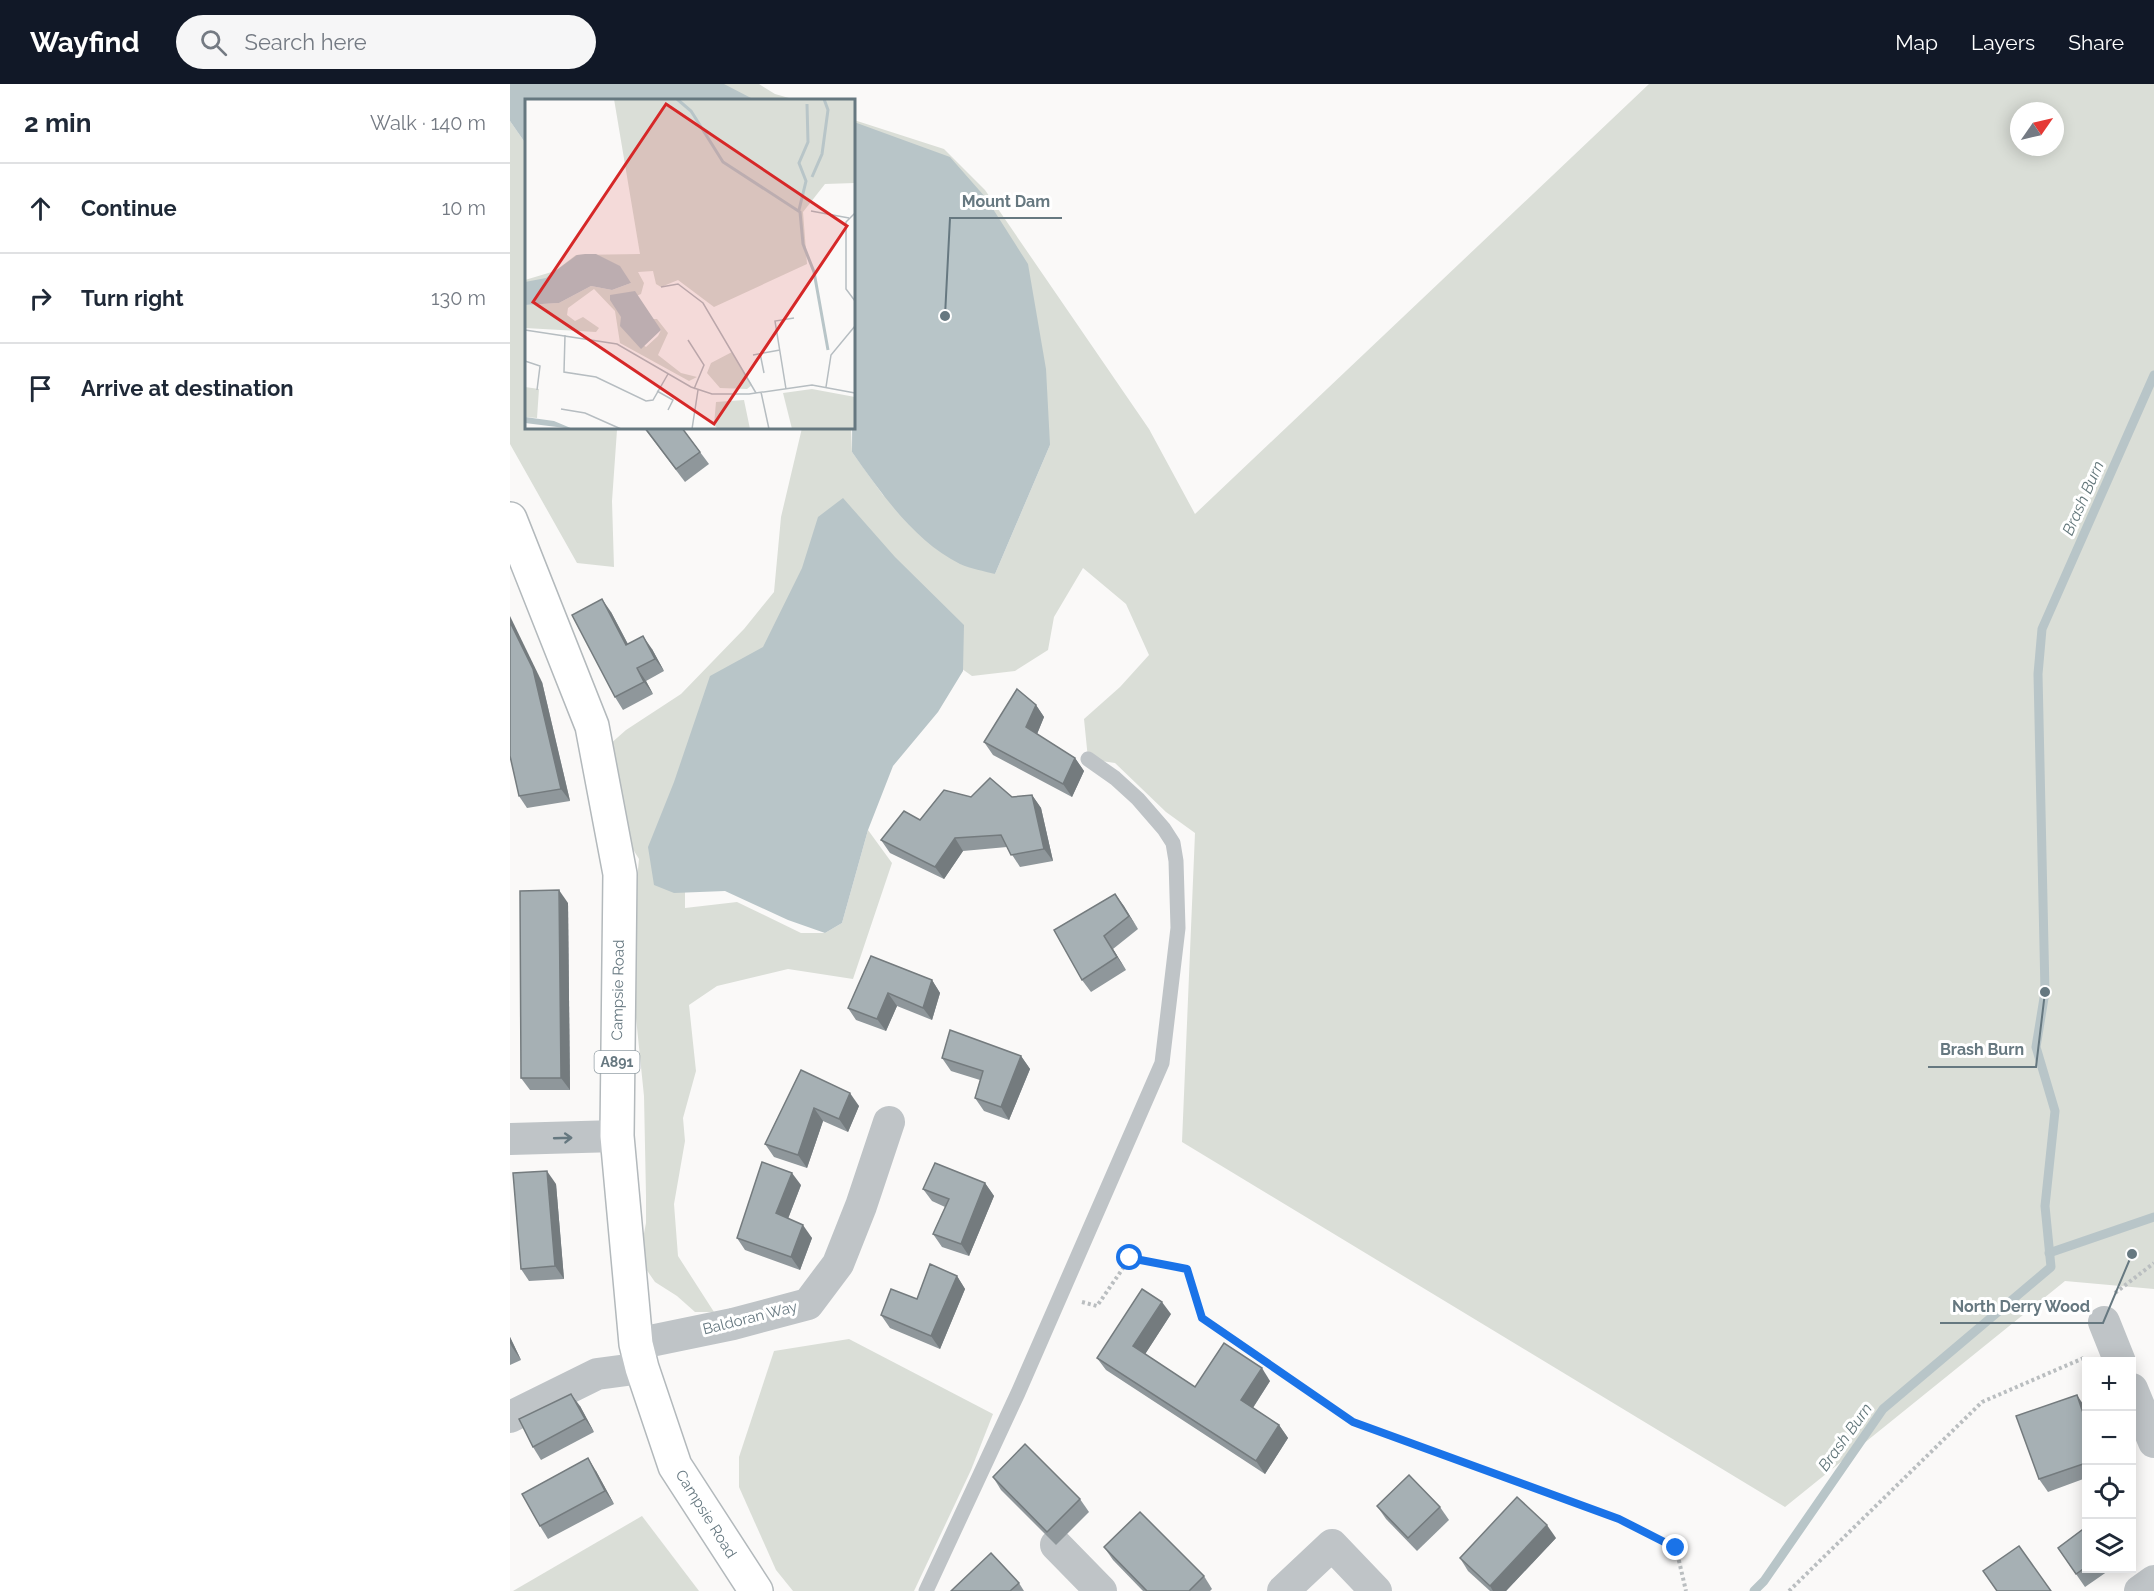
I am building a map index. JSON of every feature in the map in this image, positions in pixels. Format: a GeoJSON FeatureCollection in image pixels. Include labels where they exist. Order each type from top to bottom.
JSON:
{"type":"FeatureCollection","features":[{"type":"Feature","properties":{"kind":"main road","name":"Campsie Road"},"geometry":{"type":"LineString","coordinates":[[510,519],[591,726],[620,874],[617,1136],[639,1356],[675,1466],[756,1591]]}},
{"type":"Feature","properties":{"kind":"street","name":"Baldoran Way"},"geometry":{"type":"LineString","coordinates":[[510,1417],[536,1402],[639,1356],[733,1324],[808,1304],[838,1264],[861,1206],[889,1122]]}},
{"type":"Feature","properties":{"kind":"street"},"geometry":{"type":"LineString","coordinates":[[510,1139],[617,1136]]}},
{"type":"Feature","properties":{"kind":"street"},"geometry":{"type":"LineString","coordinates":[[2136,1399],[2154,1442]]}},
{"type":"Feature","properties":{"kind":"street"},"geometry":{"type":"LineString","coordinates":[[1056,1545],[1093,1588]]}},
{"type":"Feature","properties":{"kind":"street"},"geometry":{"type":"LineString","coordinates":[[1283,1591],[1332,1545],[1376,1591]]}},
{"type":"Feature","properties":{"kind":"street"},"geometry":{"type":"LineString","coordinates":[[2140,1591],[2154,1581]]}},
{"type":"Feature","properties":{"kind":"lane"},"geometry":{"type":"LineString","coordinates":[[926,1591],[1060,1297],[1162,1063],[1178,928],[1176,861],[1173,843],[1164,829],[1132,793],[1088,759]]}},
{"type":"Feature","properties":{"kind":"path"},"geometry":{"type":"LineString","coordinates":[[1060,1297],[1097,1306],[1130,1258],[1187,1269],[1202,1318],[1353,1422],[1619,1519],[1676,1548],[1686,1591]]}},
{"type":"Feature","properties":{"kind":"path"},"geometry":{"type":"LineString","coordinates":[[1789,1591],[1982,1402],[2112,1343],[2107,1298],[2154,1263]]}},
{"type":"Feature","properties":{"kind":"shaded area"},"geometry":{"type":"Polygon","coordinates":[[[510,84],[724,84],[751,98],[776,99],[525,99],[525,143],[510,121],[510,84]]]}},
{"type":"Feature","properties":{"kind":"shaded area"},"geometry":{"type":"Polygon","coordinates":[[[643,84],[759,84],[775,94],[792,99],[659,99],[643,84]]]}},
{"type":"Feature","properties":{"kind":"shaded area"},"geometry":{"type":"Polygon","coordinates":[[[1649,84],[2154,84],[2154,1289],[2065,1281],[1785,1507],[1182,1142],[1195,833],[1166,812],[1115,763],[1088,759],[1084,719],[1120,687],[1149,655],[1126,604],[1083,568],[1054,617],[1048,650],[1015,671],[972,676],[927,644],[685,857],[685,908],[737,902],[801,933],[825,933],[842,923],[868,830],[892,863],[853,979],[788,969],[717,986],[689,1005],[696,1071],[683,1118],[685,1141],[674,1204],[678,1256],[714,1312],[695,1312],[677,1296],[655,1282],[639,1259],[646,1223],[646,1196],[644,1096],[635,1008],[635,900],[639,859],[621,830],[609,745],[626,730],[681,694],[744,629],[774,592],[781,517],[802,429],[851,429],[852,452],[883,495],[995,574],[1050,445],[855,176],[855,120],[944,149],[985,190],[1149,429],[1195,514],[1649,84]]]}},
{"type":"Feature","properties":{"kind":"shaded area"},"geometry":{"type":"Polygon","coordinates":[[[510,121],[525,143],[525,429],[617,430],[612,501],[614,567],[577,563],[510,444],[510,121]]]}},
{"type":"Feature","properties":{"kind":"shaded area"},"geometry":{"type":"Polygon","coordinates":[[[855,122],[950,157],[986,198],[1028,264],[1046,369],[1050,445],[995,574],[960,564],[928,543],[900,515],[852,452],[852,429],[855,429],[855,122]]]}},
{"type":"Feature","properties":{"kind":"shaded area"},"geometry":{"type":"Polygon","coordinates":[[[843,498],[895,557],[964,625],[963,671],[938,712],[893,766],[868,830],[842,923],[825,933],[788,920],[725,891],[674,893],[654,885],[648,847],[674,782],[710,676],[763,647],[802,568],[818,517],[843,498]]]}},
{"type":"Feature","properties":{"kind":"shaded area"},"geometry":{"type":"Polygon","coordinates":[[[849,1339],[993,1414],[971,1470],[914,1591],[793,1591],[776,1570],[739,1487],[739,1457],[774,1351],[849,1339]]]}},
{"type":"Feature","properties":{"kind":"shaded area"},"geometry":{"type":"Polygon","coordinates":[[[642,1516],[699,1591],[513,1591],[642,1516]]]}},
{"type":"Feature","properties":{"kind":"building"},"geometry":{"type":"Polygon","coordinates":[[[646,429],[683,429],[700,452],[676,469],[646,429]]]}},
{"type":"Feature","properties":{"kind":"building"},"geometry":{"type":"Polygon","coordinates":[[[602,599],[626,645],[643,636],[655,659],[637,668],[644,682],[615,697],[572,615],[602,599]]]}},
{"type":"Feature","properties":{"kind":"building"},"geometry":{"type":"Polygon","coordinates":[[[510,622],[533,669],[561,789],[519,796],[510,756],[510,622]]]}},
{"type":"Feature","properties":{"kind":"building"},"geometry":{"type":"Polygon","coordinates":[[[1017,689],[1036,705],[1026,727],[1075,758],[1063,784],[984,742],[1017,689]]]}},
{"type":"Feature","properties":{"kind":"building"},"geometry":{"type":"Polygon","coordinates":[[[990,778],[1012,797],[1032,795],[1044,849],[1011,855],[1001,835],[955,838],[935,867],[881,840],[904,811],[920,820],[944,790],[971,797],[990,778]]]}},
{"type":"Feature","properties":{"kind":"building"},"geometry":{"type":"Polygon","coordinates":[[[559,890],[561,1078],[521,1078],[520,891],[559,890]]]}},
{"type":"Feature","properties":{"kind":"building"},"geometry":{"type":"Polygon","coordinates":[[[1115,894],[1129,916],[1104,936],[1117,957],[1082,980],[1054,930],[1115,894]]]}},
{"type":"Feature","properties":{"kind":"building"},"geometry":{"type":"Polygon","coordinates":[[[871,956],[932,980],[923,1008],[888,993],[877,1019],[848,1008],[871,956]]]}},
{"type":"Feature","properties":{"kind":"building"},"geometry":{"type":"Polygon","coordinates":[[[950,1030],[1021,1056],[1001,1107],[975,1098],[983,1071],[942,1058],[950,1030]]]}},
{"type":"Feature","properties":{"kind":"building"},"geometry":{"type":"Polygon","coordinates":[[[801,1070],[850,1093],[839,1119],[814,1108],[798,1155],[765,1144],[801,1070]]]}},
{"type":"Feature","properties":{"kind":"building"},"geometry":{"type":"Polygon","coordinates":[[[762,1162],[792,1173],[776,1213],[803,1225],[791,1257],[737,1238],[762,1162]]]}},
{"type":"Feature","properties":{"kind":"building"},"geometry":{"type":"Polygon","coordinates":[[[935,1163],[985,1183],[961,1244],[933,1234],[949,1199],[923,1189],[935,1163]]]}},
{"type":"Feature","properties":{"kind":"building"},"geometry":{"type":"Polygon","coordinates":[[[547,1171],[555,1266],[521,1269],[513,1173],[547,1171]]]}},
{"type":"Feature","properties":{"kind":"building"},"geometry":{"type":"Polygon","coordinates":[[[930,1264],[957,1276],[931,1336],[881,1315],[891,1289],[917,1299],[930,1264]]]}},
{"type":"Feature","properties":{"kind":"building"},"geometry":{"type":"Polygon","coordinates":[[[1142,1289],[1162,1302],[1133,1346],[1195,1387],[1224,1343],[1262,1368],[1241,1400],[1279,1425],[1256,1461],[1097,1358],[1142,1289]]]}},
{"type":"Feature","properties":{"kind":"building"},"geometry":{"type":"Polygon","coordinates":[[[571,1394],[585,1419],[533,1447],[519,1419],[571,1394]]]}},
{"type":"Feature","properties":{"kind":"building"},"geometry":{"type":"Polygon","coordinates":[[[2077,1395],[2082,1410],[2082,1464],[2039,1479],[2016,1416],[2077,1395]]]}},
{"type":"Feature","properties":{"kind":"building"},"geometry":{"type":"Polygon","coordinates":[[[1025,1444],[1080,1499],[1047,1532],[993,1477],[1025,1444]]]}},
{"type":"Feature","properties":{"kind":"building"},"geometry":{"type":"Polygon","coordinates":[[[588,1458],[605,1491],[540,1526],[522,1494],[588,1458]]]}},
{"type":"Feature","properties":{"kind":"building"},"geometry":{"type":"Polygon","coordinates":[[[1409,1475],[1440,1507],[1408,1538],[1377,1506],[1409,1475]]]}},
{"type":"Feature","properties":{"kind":"building"},"geometry":{"type":"Polygon","coordinates":[[[1517,1497],[1547,1525],[1490,1586],[1460,1558],[1517,1497]]]}},
{"type":"Feature","properties":{"kind":"building"},"geometry":{"type":"Polygon","coordinates":[[[1140,1512],[1204,1576],[1189,1591],[1147,1591],[1104,1547],[1140,1512]]]}},
{"type":"Feature","properties":{"kind":"building"},"geometry":{"type":"Polygon","coordinates":[[[2082,1530],[2082,1570],[2076,1574],[2058,1548],[2082,1530]]]}},
{"type":"Feature","properties":{"kind":"building"},"geometry":{"type":"Polygon","coordinates":[[[2019,1546],[2051,1591],[1997,1591],[1983,1571],[2019,1546]]]}},
{"type":"Feature","properties":{"kind":"building"},"geometry":{"type":"Polygon","coordinates":[[[991,1553],[1019,1583],[1010,1591],[951,1591],[991,1553]]]}},
{"type":"Feature","properties":{"kind":"waterway","name":"Brash Burn"},"geometry":{"type":"LineString","coordinates":[[1754,1591],[1764,1581],[1883,1409],[2051,1267],[2045,1206],[2055,1111],[2036,1047],[2045,992],[2038,674],[2042,629],[2154,375]]}},
{"type":"Feature","properties":{"kind":"waterway"},"geometry":{"type":"LineString","coordinates":[[2049,1253],[2154,1217]]}},
{"type":"Feature","properties":{"kind":"place","name":"Mount Dam"},"geometry":{"type":"Point","coordinates":[945,316]}},
{"type":"Feature","properties":{"kind":"place","name":"Brash Burn"},"geometry":{"type":"Point","coordinates":[2045,992]}},
{"type":"Feature","properties":{"kind":"place","name":"North Derry Wood"},"geometry":{"type":"Point","coordinates":[2132,1254]}},
{"type":"Feature","properties":{"kind":"route"},"geometry":{"type":"LineString","coordinates":[[1130,1258],[1187,1269],[1202,1318],[1353,1422],[1619,1519],[1676,1548]]}}]}
